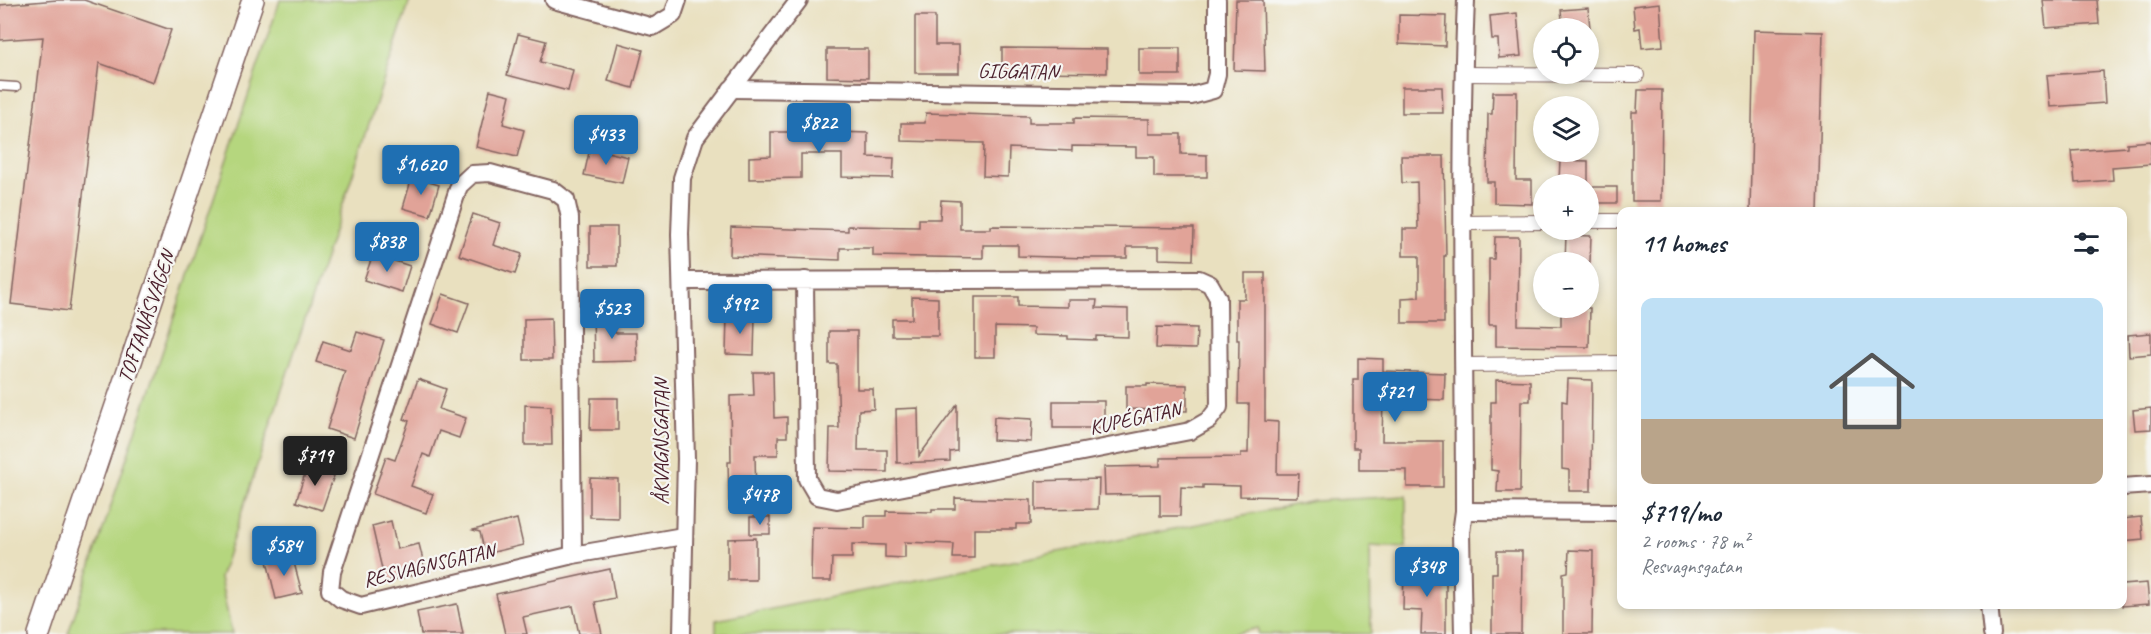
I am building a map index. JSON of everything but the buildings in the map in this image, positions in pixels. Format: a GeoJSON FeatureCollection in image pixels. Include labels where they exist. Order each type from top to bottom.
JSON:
{"type":"FeatureCollection","features":[{"type":"Feature","properties":{"kind":"street","name":"TOFTANÄSVÄGEN"},"geometry":{"type":"LineString","coordinates":[[39,634],[253,0]]}},
{"type":"Feature","properties":{"kind":"street"},"geometry":{"type":"LineString","coordinates":[[554,0],[653,27],[673,15],[678,0]]}},
{"type":"Feature","properties":{"kind":"street","name":"ÅKVAGNSGATAN"},"geometry":{"type":"LineString","coordinates":[[682,634],[686,459],[680,234],[682,178],[695,138],[799,0]]}},
{"type":"Feature","properties":{"kind":"street","name":"GIGGATAN"},"geometry":{"type":"LineString","coordinates":[[731,89],[1191,96],[1213,90],[1217,74],[1217,0]]}},
{"type":"Feature","properties":{"kind":"street"},"geometry":{"type":"LineString","coordinates":[[1463,634],[1462,223],[1466,0]]}},
{"type":"Feature","properties":{"kind":"street"},"geometry":{"type":"LineString","coordinates":[[1463,74],[1637,75]]}},
{"type":"Feature","properties":{"kind":"street","name":"RESVAGNSGATAN"},"geometry":{"type":"LineString","coordinates":[[573,555],[570,218],[566,200],[553,190],[490,173],[472,174],[459,186],[332,572],[330,590],[341,599],[361,606],[573,555],[684,536]]}},
{"type":"Feature","properties":{"kind":"street"},"geometry":{"type":"LineString","coordinates":[[1599,221],[1617,221]]}},
{"type":"Feature","properties":{"kind":"street"},"geometry":{"type":"LineString","coordinates":[[1462,223],[1533,222]]}},
{"type":"Feature","properties":{"kind":"street","name":"KUPÉGATAN"},"geometry":{"type":"LineString","coordinates":[[682,281],[806,280],[1199,279],[1210,284],[1218,298],[1219,407],[1209,420],[1190,431],[837,500],[818,496],[807,479],[806,280]]}},
{"type":"Feature","properties":{"kind":"street"},"geometry":{"type":"LineString","coordinates":[[1464,364],[1617,363]]}},
{"type":"Feature","properties":{"kind":"street"},"geometry":{"type":"LineString","coordinates":[[2127,487],[2151,485]]}},
{"type":"Feature","properties":{"kind":"street"},"geometry":{"type":"LineString","coordinates":[[1464,511],[1617,512]]}},
{"type":"Feature","properties":{"kind":"street"},"geometry":{"type":"LineString","coordinates":[[1990,609],[1992,634]]}},
{"type":"Feature","properties":{"kind":"lane"},"geometry":{"type":"LineString","coordinates":[[0,86],[16,87]]}},
{"type":"Feature","properties":{"kind":"green space"},"geometry":{"type":"Polygon","coordinates":[[[280,0],[410,0],[220,578],[232,634],[68,634],[280,0]]]}},
{"type":"Feature","properties":{"kind":"green space"},"geometry":{"type":"Polygon","coordinates":[[[1406,496],[1406,548],[1370,546],[1371,634],[1258,634],[1258,628],[1232,634],[716,634],[716,620],[1314,501],[1406,496]]]}}]}
